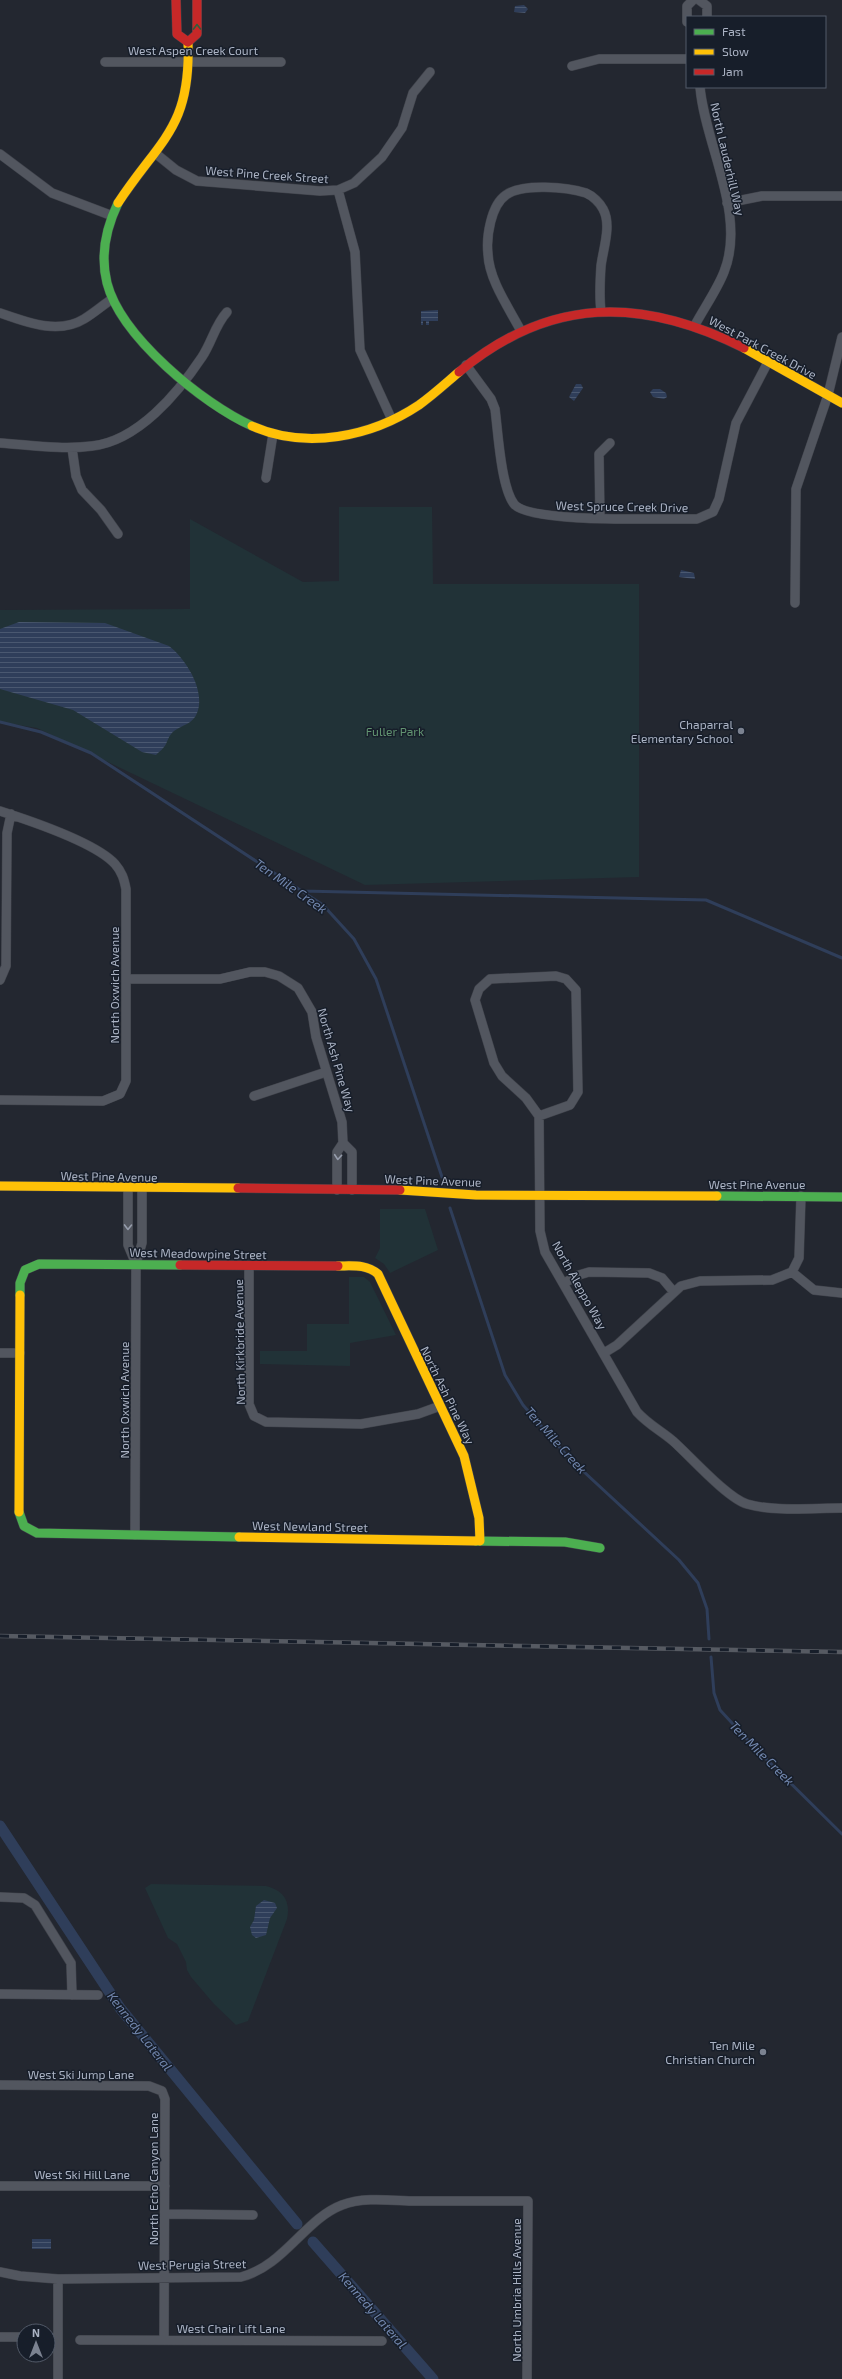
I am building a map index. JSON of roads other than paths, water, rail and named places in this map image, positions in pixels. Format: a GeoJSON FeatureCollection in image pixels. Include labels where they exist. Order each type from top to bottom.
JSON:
{"type":"FeatureCollection","features":[{"type":"Feature","properties":{"kind":"street"},"geometry":{"type":"LineString","coordinates":[[176,0],[177,34],[188,42],[197,34],[197,0]]}},
{"type":"Feature","properties":{"kind":"street"},"geometry":{"type":"LineString","coordinates":[[687,16],[686,6],[694,0]]}},
{"type":"Feature","properties":{"kind":"street"},"geometry":{"type":"LineString","coordinates":[[699,0],[707,6],[707,16]]}},
{"type":"Feature","properties":{"kind":"street","name":"West Park Creek Drive"},"geometry":{"type":"LineString","coordinates":[[188,42],[189,62],[187,86],[182,108],[172,130],[124,192],[110,215],[103,253],[105,276],[112,299],[130,329],[183,380],[220,411],[240,422],[273,434],[299,438],[339,437],[364,432],[392,420],[418,405],[466,365],[500,342],[521,331],[555,319],[601,311],[648,313],[695,325],[768,362],[842,403]]}},
{"type":"Feature","properties":{"kind":"street"},"geometry":{"type":"LineString","coordinates":[[572,66],[599,59],[686,59]]}},
{"type":"Feature","properties":{"kind":"street","name":"West Aspen Creek Court"},"geometry":{"type":"LineString","coordinates":[[105,62],[280,62]]}},
{"type":"Feature","properties":{"kind":"street"},"geometry":{"type":"LineString","coordinates":[[392,420],[360,350],[355,252],[338,190],[363,176],[390,148],[407,117],[412,93],[430,72]]}},
{"type":"Feature","properties":{"kind":"street","name":"North Lauderhill Way"},"geometry":{"type":"LineString","coordinates":[[695,325],[724,272],[728,261],[731,227],[727,203],[705,118],[700,88]]}},
{"type":"Feature","properties":{"kind":"street","name":"West Pine Creek Street"},"geometry":{"type":"LineString","coordinates":[[155,153],[176,170],[197,181],[320,191],[338,190]]}},
{"type":"Feature","properties":{"kind":"street"},"geometry":{"type":"LineString","coordinates":[[0,154],[52,193],[110,215]]}},
{"type":"Feature","properties":{"kind":"street"},"geometry":{"type":"LineString","coordinates":[[521,331],[489,264],[488,247],[493,216],[497,205],[504,195],[526,187],[587,194],[597,201],[604,210],[607,221],[601,267],[601,311]]}},
{"type":"Feature","properties":{"kind":"street"},"geometry":{"type":"LineString","coordinates":[[727,203],[762,196],[842,196]]}},
{"type":"Feature","properties":{"kind":"street"},"geometry":{"type":"LineString","coordinates":[[0,312],[42,326],[61,326],[83,320],[112,299]]}},
{"type":"Feature","properties":{"kind":"street"},"geometry":{"type":"LineString","coordinates":[[0,443],[72,448],[104,444],[136,430],[154,415],[203,356],[219,320],[228,312]]}},
{"type":"Feature","properties":{"kind":"street"},"geometry":{"type":"LineString","coordinates":[[795,603],[796,489],[828,395],[842,337]]}},
{"type":"Feature","properties":{"kind":"street","name":"West Spruce Creek Drive"},"geometry":{"type":"LineString","coordinates":[[466,365],[488,394],[495,409],[508,492],[515,505],[547,516],[698,519],[713,512],[719,499],[736,423],[768,362]]}},
{"type":"Feature","properties":{"kind":"street"},"geometry":{"type":"LineString","coordinates":[[266,478],[273,434]]}},
{"type":"Feature","properties":{"kind":"street"},"geometry":{"type":"LineString","coordinates":[[600,518],[599,454],[610,443]]}},
{"type":"Feature","properties":{"kind":"street"},"geometry":{"type":"LineString","coordinates":[[72,448],[76,476],[82,490],[91,502],[101,510],[118,534]]}},
{"type":"Feature","properties":{"kind":"street"},"geometry":{"type":"LineString","coordinates":[[0,811],[11,814],[7,833],[6,966],[1,980]]}},
{"type":"Feature","properties":{"kind":"street","name":"North Oxwich Avenue"},"geometry":{"type":"LineString","coordinates":[[0,1100],[104,1100],[120,1094],[126,1081],[126,889],[123,875],[106,856],[56,831],[11,814]]}},
{"type":"Feature","properties":{"kind":"street","name":"North Ash Pine Way"},"geometry":{"type":"LineString","coordinates":[[126,979],[220,979],[250,972],[265,972],[279,976],[298,988],[312,1012],[326,1072],[342,1122],[343,1143],[337,1152],[337,1190]]}},
{"type":"Feature","properties":{"kind":"street"},"geometry":{"type":"LineString","coordinates":[[556,976],[566,979],[572,984],[578,998],[578,1092],[570,1104],[539,1116],[526,1098],[502,1076],[494,1063],[475,1000],[479,989],[490,979],[498,977],[556,976]]}},
{"type":"Feature","properties":{"kind":"street"},"geometry":{"type":"LineString","coordinates":[[254,1096],[326,1072]]}},
{"type":"Feature","properties":{"kind":"street","name":"North Aleppo Way"},"geometry":{"type":"LineString","coordinates":[[539,1116],[542,1241],[545,1252],[637,1412],[648,1424],[671,1439],[732,1496],[745,1504],[761,1508],[842,1508]]}},
{"type":"Feature","properties":{"kind":"street","name":"North Ash Pine Way"},"geometry":{"type":"LineString","coordinates":[[343,1143],[352,1152],[352,1190]]}},
{"type":"Feature","properties":{"kind":"street","name":"West Pine Avenue"},"geometry":{"type":"LineString","coordinates":[[0,1186],[423,1190],[447,1194],[842,1196]]}},
{"type":"Feature","properties":{"kind":"street","name":"North Oxwich Avenue"},"geometry":{"type":"LineString","coordinates":[[128,1188],[128,1245],[136,1264]]}},
{"type":"Feature","properties":{"kind":"street","name":"North Oxwich Avenue"},"geometry":{"type":"LineString","coordinates":[[135,1535],[136,1264],[142,1243],[142,1188]]}},
{"type":"Feature","properties":{"kind":"street"},"geometry":{"type":"LineString","coordinates":[[604,1353],[617,1345],[680,1286],[700,1281],[772,1280],[782,1278],[792,1272],[799,1258],[801,1196]]}},
{"type":"Feature","properties":{"kind":"street","name":"West Meadowpine Street"},"geometry":{"type":"LineString","coordinates":[[20,1353],[20,1283],[25,1270],[40,1264],[363,1266],[372,1268]]}},
{"type":"Feature","properties":{"kind":"street","name":"North Kirkbride Avenue"},"geometry":{"type":"LineString","coordinates":[[249,1266],[249,1404],[254,1416],[266,1422],[361,1424],[418,1414],[440,1406]]}},
{"type":"Feature","properties":{"kind":"street","name":"North Ash Pine Way"},"geometry":{"type":"LineString","coordinates":[[372,1268],[378,1274],[464,1456],[479,1518],[480,1541]]}},
{"type":"Feature","properties":{"kind":"street"},"geometry":{"type":"LineString","coordinates":[[564,1283],[579,1275],[589,1272],[649,1273],[662,1278],[673,1291]]}},
{"type":"Feature","properties":{"kind":"street"},"geometry":{"type":"LineString","coordinates":[[792,1272],[814,1290],[842,1293]]}},
{"type":"Feature","properties":{"kind":"street"},"geometry":{"type":"LineString","coordinates":[[0,1353],[20,1353]]}},
{"type":"Feature","properties":{"kind":"street","name":"West Newland Street"},"geometry":{"type":"LineString","coordinates":[[20,1353],[19,1512],[22,1525],[37,1533],[565,1542],[600,1548]]}},
{"type":"Feature","properties":{"kind":"street"},"geometry":{"type":"LineString","coordinates":[[0,1897],[28,1899],[35,1905],[69,1957],[72,1969],[72,1995]]}},
{"type":"Feature","properties":{"kind":"street"},"geometry":{"type":"LineString","coordinates":[[0,1994],[98,1995]]}},
{"type":"Feature","properties":{"kind":"street","name":"West Ski Jump Lane"},"geometry":{"type":"LineString","coordinates":[[0,2085],[149,2086],[162,2091]]}},
{"type":"Feature","properties":{"kind":"street","name":"North Echo Canyon Lane"},"geometry":{"type":"LineString","coordinates":[[162,2091],[165,2099],[164,2340]]}},
{"type":"Feature","properties":{"kind":"street","name":"West Ski Hill Lane"},"geometry":{"type":"LineString","coordinates":[[0,2186],[165,2186]]}},
{"type":"Feature","properties":{"kind":"street","name":"West Perugia Street"},"geometry":{"type":"LineString","coordinates":[[0,2272],[20,2276],[58,2279],[241,2277],[255,2274],[266,2267],[322,2218],[342,2205],[375,2200],[528,2201]]}},
{"type":"Feature","properties":{"kind":"street","name":"North Umbria Hills Avenue"},"geometry":{"type":"LineString","coordinates":[[527,2379],[528,2201]]}},
{"type":"Feature","properties":{"kind":"street"},"geometry":{"type":"LineString","coordinates":[[165,2214],[253,2215]]}},
{"type":"Feature","properties":{"kind":"street"},"geometry":{"type":"LineString","coordinates":[[58,2279],[58,2379]]}},
{"type":"Feature","properties":{"kind":"street"},"geometry":{"type":"LineString","coordinates":[[0,2337],[16,2337]]}},
{"type":"Feature","properties":{"kind":"street","name":"West Chair Lift Lane"},"geometry":{"type":"LineString","coordinates":[[80,2340],[382,2341]]}},
{"type":"Feature","properties":{"kind":"water"},"geometry":{"type":"Polygon","coordinates":[[[524,5],[528,9],[525,13],[514,12],[515,6],[524,5]]]}},
{"type":"Feature","properties":{"kind":"water"},"geometry":{"type":"Polygon","coordinates":[[[438,310],[438,321],[429,321],[429,325],[426,325],[426,321],[423,321],[423,325],[421,325],[421,311],[438,310]]]}},
{"type":"Feature","properties":{"kind":"water"},"geometry":{"type":"Polygon","coordinates":[[[576,384],[581,384],[583,388],[574,401],[569,397],[576,384]]]}},
{"type":"Feature","properties":{"kind":"water"},"geometry":{"type":"Polygon","coordinates":[[[653,389],[660,389],[666,393],[667,397],[664,399],[653,397],[650,392],[653,389]]]}},
{"type":"Feature","properties":{"kind":"water"},"geometry":{"type":"Polygon","coordinates":[[[681,570],[694,573],[695,579],[679,577],[681,570]]]}},
{"type":"Feature","properties":{"kind":"water"},"geometry":{"type":"Polygon","coordinates":[[[19,622],[105,623],[169,646],[188,667],[197,686],[199,704],[195,717],[193,720],[172,733],[163,748],[156,755],[142,752],[73,710],[0,689],[0,629],[19,622]]]}},
{"type":"Feature","properties":{"kind":"water"},"geometry":{"type":"Polygon","coordinates":[[[264,1900],[275,1903],[277,1908],[270,1918],[266,1935],[256,1938],[252,1935],[250,1927],[254,1920],[256,1906],[264,1900]]]}},
{"type":"Feature","properties":{"kind":"water"},"geometry":{"type":"Polygon","coordinates":[[[32,2239],[51,2239],[51,2249],[32,2249],[32,2239]]]}},
{"type":"Feature","properties":{"kind":"waterway","name":"Ten Mile Creek"},"geometry":{"type":"LineString","coordinates":[[0,722],[41,732],[91,753],[323,905],[354,939],[376,979],[442,1177]]}},
{"type":"Feature","properties":{"kind":"waterway"},"geometry":{"type":"LineString","coordinates":[[302,891],[706,900],[842,958]]}},
{"type":"Feature","properties":{"kind":"waterway","name":"Ten Mile Creek"},"geometry":{"type":"LineString","coordinates":[[450,1208],[505,1375],[523,1405],[569,1458],[679,1560],[698,1583],[707,1609],[709,1639]]}},
{"type":"Feature","properties":{"kind":"waterway","name":"Ten Mile Creek"},"geometry":{"type":"LineString","coordinates":[[711,1657],[714,1693],[720,1710],[756,1749],[842,1834]]}},
{"type":"Feature","properties":{"kind":"waterway","name":"Kennedy Lateral"},"geometry":{"type":"LineString","coordinates":[[0,1826],[120,2008],[297,2224]]}},
{"type":"Feature","properties":{"kind":"waterway","name":"Kennedy Lateral"},"geometry":{"type":"LineString","coordinates":[[313,2242],[433,2379]]}},
{"type":"Feature","properties":{"kind":"railway"},"geometry":{"type":"LineString","coordinates":[[0,1636],[842,1652]]}},
{"type":"Feature","properties":{"kind":"place","name":"Chaparral Elementary School"},"geometry":{"type":"Point","coordinates":[741,731]}},
{"type":"Feature","properties":{"kind":"place","name":"Ten Mile Christian Church"},"geometry":{"type":"Point","coordinates":[763,2052]}},
{"type":"Feature","properties":{"kind":"park label","name":"Fuller Park"},"geometry":{"type":"Point","coordinates":[395,731]}}]}
